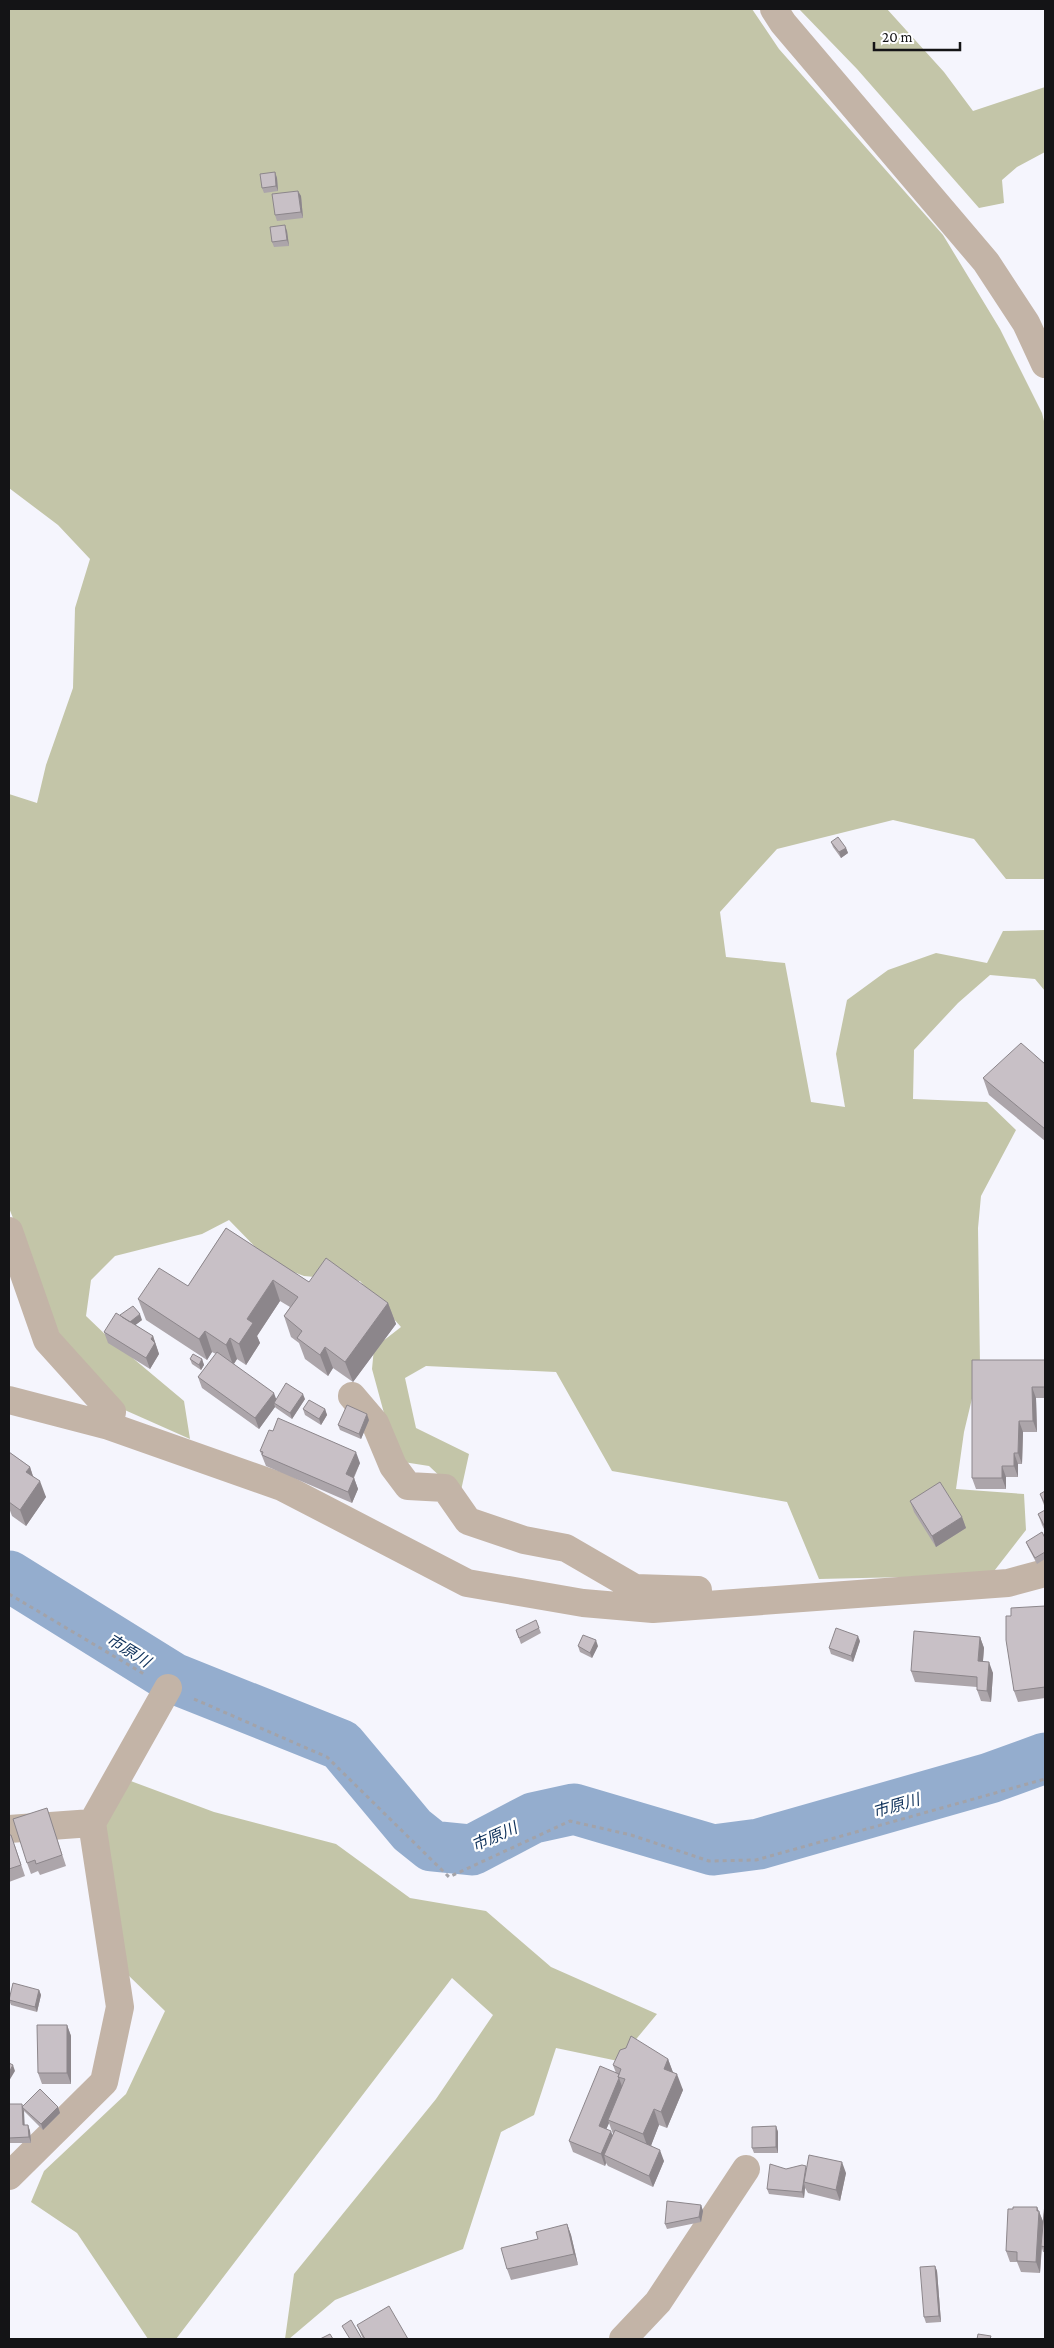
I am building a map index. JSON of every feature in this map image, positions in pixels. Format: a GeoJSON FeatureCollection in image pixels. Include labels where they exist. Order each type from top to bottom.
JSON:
{"type":"FeatureCollection","features":[{"type":"Feature","properties":{"kind":"street"},"geometry":{"type":"LineString","coordinates":[[774,9],[783,23],[986,262],[1026,323],[1045,364]]}},
{"type":"Feature","properties":{"kind":"street"},"geometry":{"type":"LineString","coordinates":[[9,1231],[46,1340],[112,1412],[109,1426]]}},
{"type":"Feature","properties":{"kind":"street"},"geometry":{"type":"LineString","coordinates":[[352,1396],[375,1423],[392,1466],[408,1486],[444,1488],[468,1521],[524,1540],[566,1548],[635,1588],[705,1590],[713,1605]]}},
{"type":"Feature","properties":{"kind":"street"},"geometry":{"type":"LineString","coordinates":[[9,1400],[109,1426],[282,1486],[467,1583],[583,1603],[653,1609],[1008,1583],[1045,1573]]}},
{"type":"Feature","properties":{"kind":"street"},"geometry":{"type":"LineString","coordinates":[[9,2176],[104,2082],[120,2007],[92,1823],[168,1688]]}},
{"type":"Feature","properties":{"kind":"street"},"geometry":{"type":"LineString","coordinates":[[9,1829],[92,1823]]}},
{"type":"Feature","properties":{"kind":"street"},"geometry":{"type":"LineString","coordinates":[[623,2339],[658,2302],[746,2169]]}},
{"type":"Feature","properties":{"kind":"path"},"geometry":{"type":"LineString","coordinates":[[9,1594],[168,1688],[327,1757],[449,1877],[570,1821],[631,1835],[709,1861],[756,1860],[1045,1779]]}},
{"type":"Feature","properties":{"kind":"green space"},"geometry":{"type":"Polygon","coordinates":[[[9,9],[752,9],[779,49],[943,235],[1000,329],[1042,413],[1045,425],[1045,879],[1006,879],[974,839],[893,820],[777,849],[720,912],[726,957],[785,963],[811,1102],[845,1107],[836,1054],[847,1000],[888,970],[936,953],[987,963],[1003,931],[1045,930],[1045,991],[1035,979],[990,975],[958,1003],[914,1050],[913,1099],[987,1102],[1016,1130],[981,1196],[978,1228],[980,1365],[964,1432],[956,1489],[1024,1494],[1026,1530],[991,1575],[819,1579],[787,1502],[612,1471],[556,1372],[426,1366],[405,1378],[416,1428],[469,1454],[460,1495],[429,1466],[397,1461],[372,1369],[374,1348],[401,1327],[360,1281],[304,1276],[272,1264],[229,1220],[202,1234],[115,1256],[91,1280],[86,1316],[110,1339],[184,1401],[190,1439],[100,1399],[60,1336],[9,1208],[9,794],[37,803],[46,765],[73,688],[75,608],[90,559],[58,525],[9,488],[9,9]]]}},
{"type":"Feature","properties":{"kind":"green space"},"geometry":{"type":"Polygon","coordinates":[[[799,9],[887,9],[944,72],[973,111],[1045,87],[1045,152],[1017,167],[1002,180],[1004,203],[979,208],[857,69],[799,9]]]}},
{"type":"Feature","properties":{"kind":"green space"},"geometry":{"type":"Polygon","coordinates":[[[128,1780],[214,1812],[336,1844],[410,1898],[486,1911],[551,1967],[657,2014],[618,2061],[556,2048],[534,2115],[501,2132],[463,2249],[335,2300],[289,2339],[285,2339],[294,2274],[436,2099],[493,2015],[452,1978],[176,2339],[148,2339],[77,2233],[31,2202],[44,2171],[126,2094],[165,2011],[125,1972],[101,1835],[128,1780]]]}},
{"type":"Feature","properties":{"kind":"building"},"geometry":{"type":"Polygon","coordinates":[[[275,172],[276,186],[262,188],[260,174],[275,172]]]}},
{"type":"Feature","properties":{"kind":"building"},"geometry":{"type":"Polygon","coordinates":[[[298,191],[301,212],[275,215],[272,194],[298,191]]]}},
{"type":"Feature","properties":{"kind":"building"},"geometry":{"type":"Polygon","coordinates":[[[285,225],[287,240],[272,242],[270,227],[285,225]]]}},
{"type":"Feature","properties":{"kind":"building"},"geometry":{"type":"Polygon","coordinates":[[[838,837],[846,848],[839,852],[831,842],[838,837]]]}},
{"type":"Feature","properties":{"kind":"building"},"geometry":{"type":"Polygon","coordinates":[[[1021,1043],[1045,1064],[1045,1129],[983,1078],[1021,1043]]]}},
{"type":"Feature","properties":{"kind":"building"},"geometry":{"type":"Polygon","coordinates":[[[226,1228],[309,1282],[326,1258],[388,1303],[345,1362],[325,1347],[320,1355],[297,1338],[302,1331],[284,1316],[298,1297],[273,1280],[247,1319],[253,1323],[239,1344],[230,1338],[226,1345],[205,1331],[199,1339],[138,1299],[159,1268],[188,1286],[226,1228]]]}},
{"type":"Feature","properties":{"kind":"building"},"geometry":{"type":"Polygon","coordinates":[[[133,1306],[140,1314],[130,1322],[120,1315],[133,1306]]]}},
{"type":"Feature","properties":{"kind":"building"},"geometry":{"type":"Polygon","coordinates":[[[116,1313],[153,1336],[151,1339],[155,1343],[146,1358],[104,1332],[116,1313]]]}},
{"type":"Feature","properties":{"kind":"building"},"geometry":{"type":"Polygon","coordinates":[[[217,1352],[274,1393],[255,1418],[198,1377],[217,1352]]]}},
{"type":"Feature","properties":{"kind":"building"},"geometry":{"type":"Polygon","coordinates":[[[193,1354],[202,1359],[199,1365],[190,1359],[193,1354]]]}},
{"type":"Feature","properties":{"kind":"building"},"geometry":{"type":"Polygon","coordinates":[[[972,1360],[1045,1360],[1045,1387],[1032,1387],[1033,1421],[1019,1421],[1018,1453],[1014,1453],[1014,1466],[1002,1466],[1002,1478],[972,1478],[972,1360]]]}},
{"type":"Feature","properties":{"kind":"building"},"geometry":{"type":"Polygon","coordinates":[[[286,1383],[303,1394],[290,1413],[274,1403],[286,1383]]]}},
{"type":"Feature","properties":{"kind":"building"},"geometry":{"type":"Polygon","coordinates":[[[309,1400],[325,1409],[319,1419],[303,1409],[309,1400]]]}},
{"type":"Feature","properties":{"kind":"building"},"geometry":{"type":"Polygon","coordinates":[[[347,1405],[367,1414],[359,1434],[338,1425],[347,1405]]]}},
{"type":"Feature","properties":{"kind":"building"},"geometry":{"type":"Polygon","coordinates":[[[278,1418],[356,1452],[346,1474],[354,1478],[348,1492],[262,1455],[263,1452],[260,1451],[269,1430],[273,1431],[278,1418]]]}},
{"type":"Feature","properties":{"kind":"building"},"geometry":{"type":"Polygon","coordinates":[[[9,1452],[30,1467],[26,1472],[40,1481],[20,1510],[9,1502],[9,1452]]]}},
{"type":"Feature","properties":{"kind":"building"},"geometry":{"type":"Polygon","coordinates":[[[940,1482],[962,1517],[932,1536],[910,1501],[940,1482]]]}},
{"type":"Feature","properties":{"kind":"building"},"geometry":{"type":"Polygon","coordinates":[[[1045,1491],[1045,1504],[1040,1494],[1045,1491]]]}},
{"type":"Feature","properties":{"kind":"building"},"geometry":{"type":"Polygon","coordinates":[[[1045,1510],[1045,1527],[1038,1514],[1045,1510]]]}},
{"type":"Feature","properties":{"kind":"building"},"geometry":{"type":"Polygon","coordinates":[[[1042,1532],[1045,1538],[1045,1552],[1035,1558],[1026,1542],[1042,1532]]]}},
{"type":"Feature","properties":{"kind":"building"},"geometry":{"type":"Polygon","coordinates":[[[1045,1606],[1045,1687],[1014,1691],[1006,1640],[1006,1616],[1011,1616],[1011,1608],[1045,1606]]]}},
{"type":"Feature","properties":{"kind":"building"},"geometry":{"type":"Polygon","coordinates":[[[536,1620],[539,1628],[519,1638],[516,1630],[536,1620]]]}},
{"type":"Feature","properties":{"kind":"building"},"geometry":{"type":"Polygon","coordinates":[[[836,1628],[858,1636],[851,1656],[829,1648],[836,1628]]]}},
{"type":"Feature","properties":{"kind":"building"},"geometry":{"type":"Polygon","coordinates":[[[914,1631],[980,1637],[978,1661],[989,1662],[987,1691],[977,1690],[977,1677],[911,1671],[914,1631]]]}},
{"type":"Feature","properties":{"kind":"building"},"geometry":{"type":"Polygon","coordinates":[[[583,1635],[596,1640],[590,1653],[578,1646],[583,1635]]]}},
{"type":"Feature","properties":{"kind":"building"},"geometry":{"type":"Polygon","coordinates":[[[47,1808],[62,1855],[36,1864],[35,1860],[27,1863],[13,1819],[47,1808]]]}},
{"type":"Feature","properties":{"kind":"building"},"geometry":{"type":"Polygon","coordinates":[[[9,1835],[11,1835],[21,1865],[9,1869],[9,1835]]]}},
{"type":"Feature","properties":{"kind":"building"},"geometry":{"type":"Polygon","coordinates":[[[13,1983],[39,1990],[35,2007],[9,2000],[13,1983]]]}},
{"type":"Feature","properties":{"kind":"building"},"geometry":{"type":"Polygon","coordinates":[[[37,2025],[67,2025],[67,2073],[38,2073],[37,2025]]]}},
{"type":"Feature","properties":{"kind":"building"},"geometry":{"type":"Polygon","coordinates":[[[631,2036],[668,2059],[664,2069],[677,2074],[661,2112],[654,2109],[643,2134],[608,2120],[625,2079],[618,2077],[621,2069],[613,2065],[620,2050],[626,2048],[631,2036]]]}},
{"type":"Feature","properties":{"kind":"building"},"geometry":{"type":"Polygon","coordinates":[[[9,2063],[13,2065],[9,2072],[9,2063]]]}},
{"type":"Feature","properties":{"kind":"building"},"geometry":{"type":"Polygon","coordinates":[[[600,2066],[619,2074],[599,2126],[611,2131],[601,2154],[569,2141],[600,2066]]]}},
{"type":"Feature","properties":{"kind":"building"},"geometry":{"type":"Polygon","coordinates":[[[40,2089],[58,2107],[41,2124],[22,2107],[40,2089]]]}},
{"type":"Feature","properties":{"kind":"building"},"geometry":{"type":"Polygon","coordinates":[[[9,2104],[22,2104],[23,2125],[28,2125],[29,2137],[9,2138],[9,2104]]]}},
{"type":"Feature","properties":{"kind":"building"},"geometry":{"type":"Polygon","coordinates":[[[776,2126],[776,2147],[752,2148],[752,2127],[776,2126]]]}},
{"type":"Feature","properties":{"kind":"building"},"geometry":{"type":"Polygon","coordinates":[[[615,2130],[660,2150],[649,2176],[604,2155],[615,2130]]]}},
{"type":"Feature","properties":{"kind":"building"},"geometry":{"type":"Polygon","coordinates":[[[809,2155],[842,2162],[836,2190],[804,2182],[809,2155]]]}},
{"type":"Feature","properties":{"kind":"building"},"geometry":{"type":"Polygon","coordinates":[[[770,2164],[786,2169],[802,2165],[806,2166],[802,2192],[767,2189],[770,2164]]]}},
{"type":"Feature","properties":{"kind":"building"},"geometry":{"type":"Polygon","coordinates":[[[667,2201],[701,2205],[699,2217],[665,2224],[667,2201]]]}},
{"type":"Feature","properties":{"kind":"building"},"geometry":{"type":"Polygon","coordinates":[[[1045,2203],[1045,2247],[1041,2246],[1045,2203]]]}},
{"type":"Feature","properties":{"kind":"building"},"geometry":{"type":"Polygon","coordinates":[[[1013,2207],[1037,2207],[1037,2211],[1039,2211],[1036,2262],[1017,2261],[1017,2252],[1006,2251],[1008,2209],[1013,2209],[1013,2207]]]}},
{"type":"Feature","properties":{"kind":"building"},"geometry":{"type":"Polygon","coordinates":[[[567,2224],[574,2254],[507,2269],[501,2248],[538,2239],[536,2232],[567,2224]]]}},
{"type":"Feature","properties":{"kind":"building"},"geometry":{"type":"Polygon","coordinates":[[[935,2266],[939,2316],[924,2317],[920,2267],[935,2266]]]}},
{"type":"Feature","properties":{"kind":"building"},"geometry":{"type":"Polygon","coordinates":[[[389,2306],[408,2339],[365,2339],[357,2325],[389,2306]]]}},
{"type":"Feature","properties":{"kind":"building"},"geometry":{"type":"Polygon","coordinates":[[[351,2320],[362,2339],[350,2339],[342,2326],[351,2320]]]}},
{"type":"Feature","properties":{"kind":"building"},"geometry":{"type":"Polygon","coordinates":[[[330,2334],[333,2339],[320,2339],[330,2334]]]}},
{"type":"Feature","properties":{"kind":"building"},"geometry":{"type":"Polygon","coordinates":[[[978,2334],[991,2336],[990,2339],[977,2339],[978,2334]]]}},
{"type":"Feature","properties":{"kind":"waterway","name":"市原川"},"geometry":{"type":"LineString","coordinates":[[9,1576],[173,1678],[341,1745],[412,1830],[432,1846],[472,1850],[533,1818],[574,1809],[713,1850],[759,1844],[990,1778],[1045,1758]]}}]}
